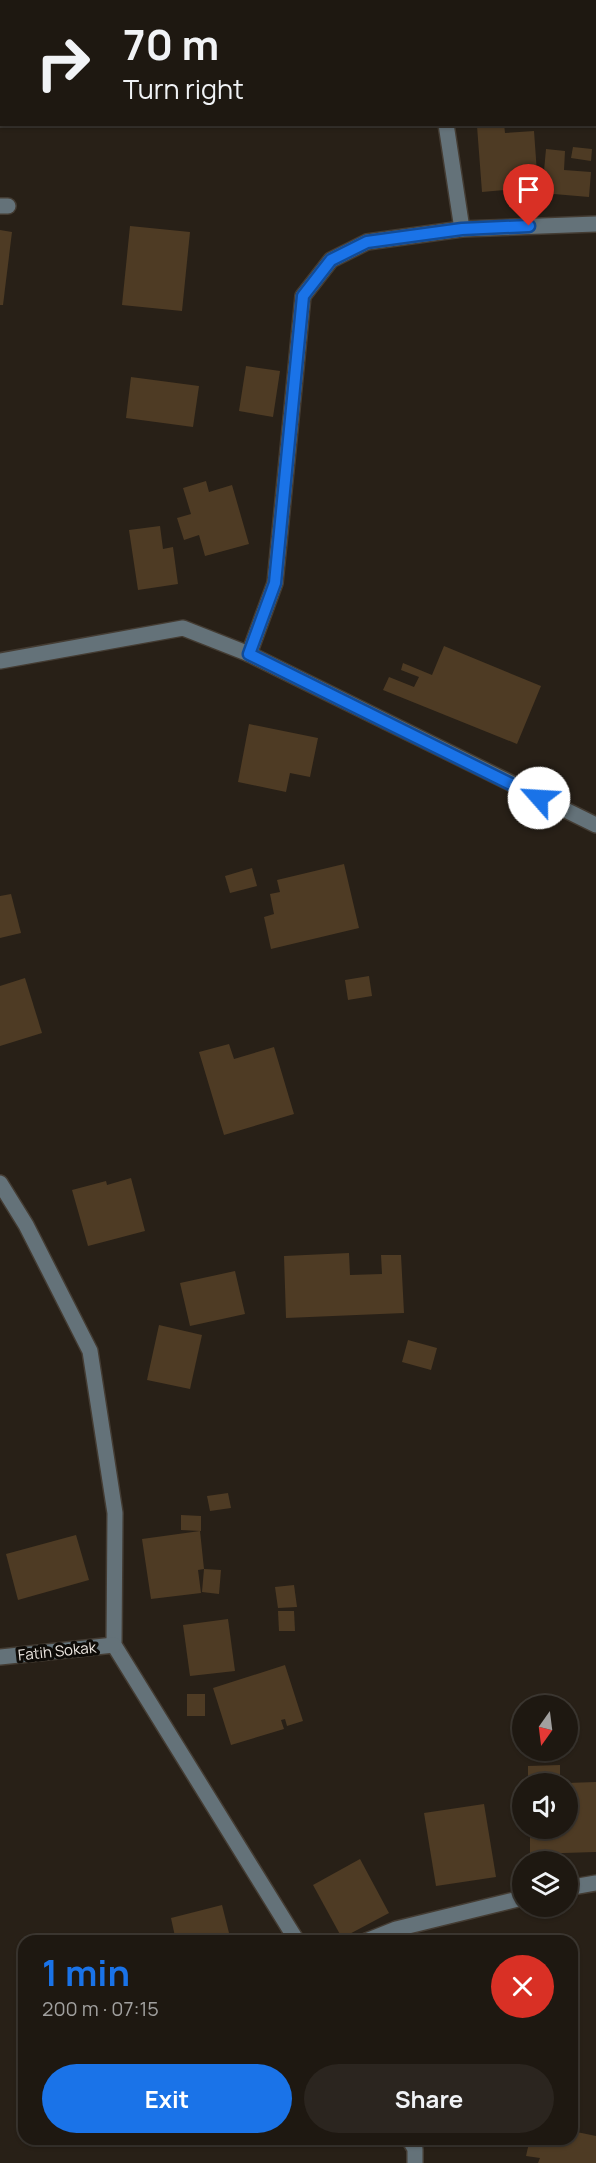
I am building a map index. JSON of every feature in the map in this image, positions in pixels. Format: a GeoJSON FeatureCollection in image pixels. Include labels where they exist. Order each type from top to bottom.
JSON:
{"type":"FeatureCollection","features":[{"type":"Feature","properties":{"kind":"street"},"geometry":{"type":"LineString","coordinates":[[446,126],[462,229]]}},
{"type":"Feature","properties":{"kind":"street"},"geometry":{"type":"LineString","coordinates":[[249,654],[275,583],[303,296],[331,260],[367,242],[462,229],[596,224]]}},
{"type":"Feature","properties":{"kind":"street"},"geometry":{"type":"LineString","coordinates":[[0,661],[183,628],[249,654],[596,825]]}},
{"type":"Feature","properties":{"kind":"street"},"geometry":{"type":"LineString","coordinates":[[0,1183],[26,1225],[90,1351],[115,1513],[114,1645],[293,1935]]}},
{"type":"Feature","properties":{"kind":"street","name":"Fatih Sokak"},"geometry":{"type":"LineString","coordinates":[[0,1657],[114,1645]]}},
{"type":"Feature","properties":{"kind":"street"},"geometry":{"type":"LineString","coordinates":[[578,1886],[596,1883]]}},
{"type":"Feature","properties":{"kind":"street"},"geometry":{"type":"LineString","coordinates":[[381,1935],[396,1929],[512,1900]]}},
{"type":"Feature","properties":{"kind":"street"},"geometry":{"type":"LineString","coordinates":[[413,2145],[415,2149],[415,2163]]}},
{"type":"Feature","properties":{"kind":"building"},"geometry":{"type":"Polygon","coordinates":[[[477,126],[504,126],[505,133],[534,131],[538,187],[482,192],[477,126]]]}},
{"type":"Feature","properties":{"kind":"building"},"geometry":{"type":"Polygon","coordinates":[[[573,147],[592,149],[591,161],[571,158],[573,147]]]}},
{"type":"Feature","properties":{"kind":"building"},"geometry":{"type":"Polygon","coordinates":[[[546,149],[565,151],[564,170],[591,172],[589,197],[542,193],[546,149]]]}},
{"type":"Feature","properties":{"kind":"building"},"geometry":{"type":"Polygon","coordinates":[[[130,226],[190,232],[182,311],[122,305],[130,226]]]}},
{"type":"Feature","properties":{"kind":"building"},"geometry":{"type":"Polygon","coordinates":[[[0,230],[12,232],[3,305],[0,305],[0,230]]]}},
{"type":"Feature","properties":{"kind":"building"},"geometry":{"type":"Polygon","coordinates":[[[246,366],[280,371],[273,417],[239,411],[246,366]]]}},
{"type":"Feature","properties":{"kind":"building"},"geometry":{"type":"Polygon","coordinates":[[[131,377],[199,386],[193,427],[126,418],[131,377]]]}},
{"type":"Feature","properties":{"kind":"building"},"geometry":{"type":"Polygon","coordinates":[[[206,481],[209,492],[232,485],[249,544],[205,556],[199,535],[184,540],[177,518],[191,514],[183,488],[206,481]]]}},
{"type":"Feature","properties":{"kind":"building"},"geometry":{"type":"Polygon","coordinates":[[[160,526],[163,549],[173,547],[178,584],[138,590],[129,530],[160,526]]]}},
{"type":"Feature","properties":{"kind":"building"},"geometry":{"type":"Polygon","coordinates":[[[444,646],[541,686],[517,744],[383,690],[389,677],[414,687],[419,677],[401,670],[403,663],[432,675],[444,646]]]}},
{"type":"Feature","properties":{"kind":"building"},"geometry":{"type":"Polygon","coordinates":[[[249,724],[318,738],[310,777],[290,773],[286,792],[238,782],[249,724]]]}},
{"type":"Feature","properties":{"kind":"building"},"geometry":{"type":"Polygon","coordinates":[[[344,864],[359,928],[271,949],[264,917],[274,914],[270,894],[280,892],[277,880],[344,864]]]}},
{"type":"Feature","properties":{"kind":"building"},"geometry":{"type":"Polygon","coordinates":[[[252,868],[257,886],[230,893],[225,876],[252,868]]]}},
{"type":"Feature","properties":{"kind":"building"},"geometry":{"type":"Polygon","coordinates":[[[11,894],[21,933],[0,938],[0,896],[11,894]]]}},
{"type":"Feature","properties":{"kind":"building"},"geometry":{"type":"Polygon","coordinates":[[[369,976],[372,996],[348,1000],[345,980],[369,976]]]}},
{"type":"Feature","properties":{"kind":"building"},"geometry":{"type":"Polygon","coordinates":[[[25,978],[42,1033],[0,1046],[0,986],[25,978]]]}},
{"type":"Feature","properties":{"kind":"building"},"geometry":{"type":"Polygon","coordinates":[[[229,1044],[234,1059],[274,1047],[294,1114],[224,1135],[199,1052],[229,1044]]]}},
{"type":"Feature","properties":{"kind":"building"},"geometry":{"type":"Polygon","coordinates":[[[131,1178],[145,1231],[88,1246],[72,1190],[106,1181],[107,1185],[131,1178]]]}},
{"type":"Feature","properties":{"kind":"building"},"geometry":{"type":"Polygon","coordinates":[[[349,1253],[350,1275],[382,1274],[381,1255],[401,1255],[404,1313],[286,1318],[284,1256],[349,1253]]]}},
{"type":"Feature","properties":{"kind":"building"},"geometry":{"type":"Polygon","coordinates":[[[235,1271],[245,1314],[190,1326],[180,1283],[235,1271]]]}},
{"type":"Feature","properties":{"kind":"building"},"geometry":{"type":"Polygon","coordinates":[[[159,1325],[202,1335],[190,1389],[147,1380],[159,1325]]]}},
{"type":"Feature","properties":{"kind":"building"},"geometry":{"type":"Polygon","coordinates":[[[408,1340],[437,1348],[431,1370],[402,1362],[408,1340]]]}},
{"type":"Feature","properties":{"kind":"building"},"geometry":{"type":"Polygon","coordinates":[[[228,1493],[231,1508],[210,1511],[207,1496],[228,1493]]]}},
{"type":"Feature","properties":{"kind":"building"},"geometry":{"type":"Polygon","coordinates":[[[181,1515],[201,1516],[201,1531],[181,1530],[181,1515]]]}},
{"type":"Feature","properties":{"kind":"building"},"geometry":{"type":"Polygon","coordinates":[[[200,1531],[204,1569],[198,1570],[201,1593],[151,1599],[142,1539],[200,1531]]]}},
{"type":"Feature","properties":{"kind":"building"},"geometry":{"type":"Polygon","coordinates":[[[76,1535],[89,1580],[18,1600],[6,1554],[76,1535]]]}},
{"type":"Feature","properties":{"kind":"building"},"geometry":{"type":"Polygon","coordinates":[[[204,1569],[221,1570],[219,1594],[202,1592],[204,1569]]]}},
{"type":"Feature","properties":{"kind":"building"},"geometry":{"type":"Polygon","coordinates":[[[294,1585],[297,1607],[278,1608],[275,1587],[294,1585]]]}},
{"type":"Feature","properties":{"kind":"building"},"geometry":{"type":"Polygon","coordinates":[[[278,1611],[294,1611],[295,1631],[279,1631],[278,1611]]]}},
{"type":"Feature","properties":{"kind":"building"},"geometry":{"type":"Polygon","coordinates":[[[228,1619],[235,1671],[190,1676],[183,1625],[228,1619]]]}},
{"type":"Feature","properties":{"kind":"building"},"geometry":{"type":"Polygon","coordinates":[[[285,1665],[303,1721],[287,1726],[285,1719],[281,1720],[284,1729],[231,1745],[213,1688],[285,1665]]]}},
{"type":"Feature","properties":{"kind":"building"},"geometry":{"type":"Polygon","coordinates":[[[187,1694],[205,1694],[205,1716],[187,1716],[187,1694]]]}},
{"type":"Feature","properties":{"kind":"building"},"geometry":{"type":"Polygon","coordinates":[[[560,1765],[560,1773],[528,1773],[528,1766],[560,1765]]]}},
{"type":"Feature","properties":{"kind":"building"},"geometry":{"type":"Polygon","coordinates":[[[596,1782],[596,1852],[530,1851],[530,1839],[578,1839],[578,1783],[596,1782]]]}},
{"type":"Feature","properties":{"kind":"building"},"geometry":{"type":"Polygon","coordinates":[[[484,1804],[496,1877],[436,1886],[424,1813],[484,1804]]]}},
{"type":"Feature","properties":{"kind":"building"},"geometry":{"type":"Polygon","coordinates":[[[360,1859],[389,1913],[348,1935],[340,1935],[313,1885],[360,1859]]]}},
{"type":"Feature","properties":{"kind":"building"},"geometry":{"type":"Polygon","coordinates":[[[222,1905],[230,1935],[175,1935],[171,1918],[222,1905]]]}},
{"type":"Feature","properties":{"kind":"building"},"geometry":{"type":"Polygon","coordinates":[[[578,2132],[596,2136],[596,2163],[538,2163],[540,2158],[526,2156],[529,2145],[578,2145],[578,2132]]]}},
{"type":"Feature","properties":{"kind":"route"},"geometry":{"type":"LineString","coordinates":[[529,226],[462,229],[367,242],[331,260],[303,296],[275,583],[249,654],[539,798]]}}]}
